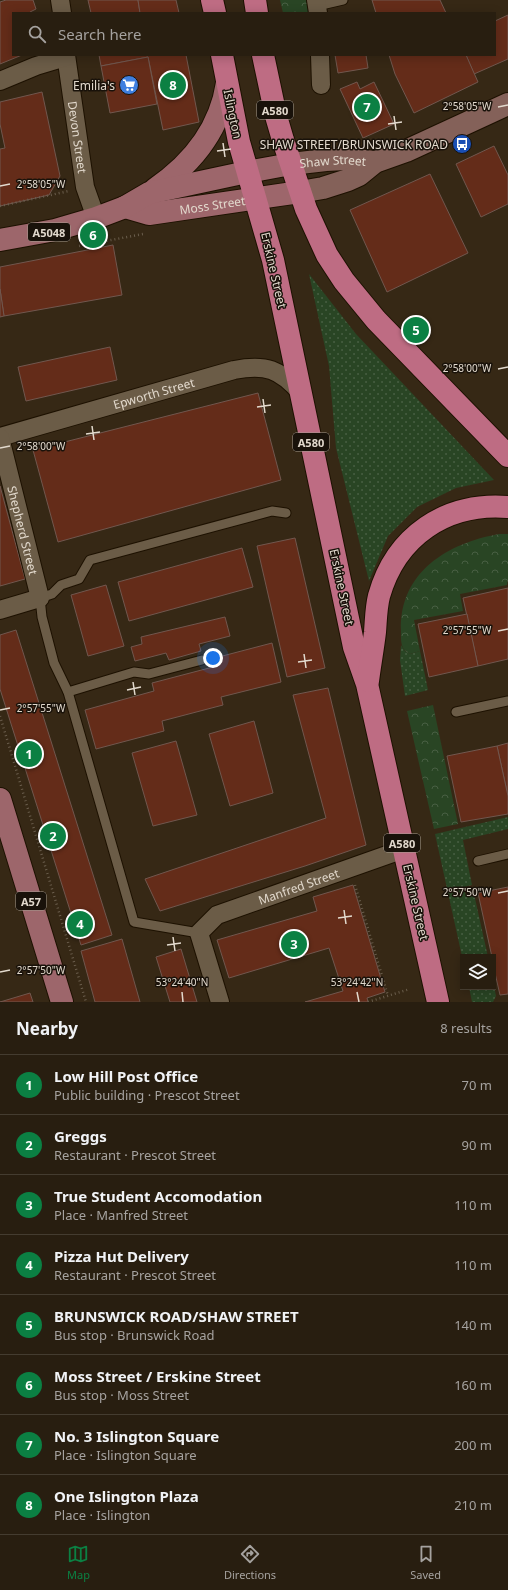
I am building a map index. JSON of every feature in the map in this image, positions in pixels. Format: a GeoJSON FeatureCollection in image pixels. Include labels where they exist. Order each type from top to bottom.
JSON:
{"type":"FeatureCollection","features":[{"type":"Feature","properties":{"kind":"highway"},"geometry":{"type":"LineString","coordinates":[[212,0],[214,12]]}},
{"type":"Feature","properties":{"kind":"highway"},"geometry":{"type":"LineString","coordinates":[[255,0],[257,12]]}},
{"type":"Feature","properties":{"kind":"highway","name":"Islington"},"geometry":{"type":"LineString","coordinates":[[222,56],[239,142],[247,172]]}},
{"type":"Feature","properties":{"kind":"highway","name":"A580"},"geometry":{"type":"LineString","coordinates":[[263,56],[276,116],[291,164],[313,226],[327,255],[357,298],[397,342],[508,456]]}},
{"type":"Feature","properties":{"kind":"highway","name":"Erskine Street"},"geometry":{"type":"LineString","coordinates":[[247,172],[273,260],[354,647],[367,684],[438,1002]]}},
{"type":"Feature","properties":{"kind":"highway","name":"A580"},"geometry":{"type":"LineString","coordinates":[[367,684],[378,598],[396,557],[415,537],[445,516],[465,509],[481,506],[508,507]]}},
{"type":"Feature","properties":{"kind":"main road"},"geometry":{"type":"LineString","coordinates":[[149,193],[178,172],[198,151],[214,127],[220,113],[227,83]]}},
{"type":"Feature","properties":{"kind":"main road","name":"Moss Street"},"geometry":{"type":"LineString","coordinates":[[0,240],[55,230],[96,218],[125,207],[149,193],[291,164]]}},
{"type":"Feature","properties":{"kind":"main road","name":"Moss Street"},"geometry":{"type":"LineString","coordinates":[[125,207],[150,214],[300,192]]}},
{"type":"Feature","properties":{"kind":"main road","name":"A57"},"geometry":{"type":"LineString","coordinates":[[0,799],[62,1002]]}},
{"type":"Feature","properties":{"kind":"street"},"geometry":{"type":"LineString","coordinates":[[60,0],[62,12]]}},
{"type":"Feature","properties":{"kind":"street"},"geometry":{"type":"LineString","coordinates":[[0,81],[36,66],[66,56]]}},
{"type":"Feature","properties":{"kind":"street","name":"Devon Street"},"geometry":{"type":"LineString","coordinates":[[66,56],[85,187],[96,218]]}},
{"type":"Feature","properties":{"kind":"street"},"geometry":{"type":"LineString","coordinates":[[320,56],[321,85]]}},
{"type":"Feature","properties":{"kind":"street","name":"Shaw Street"},"geometry":{"type":"LineString","coordinates":[[300,192],[339,184],[359,175],[375,162],[406,151],[506,110]]}},
{"type":"Feature","properties":{"kind":"street","name":"Shaw Street"},"geometry":{"type":"LineString","coordinates":[[291,164],[346,159],[375,162]]}},
{"type":"Feature","properties":{"kind":"street","name":"Epworth Street"},"geometry":{"type":"LineString","coordinates":[[0,438],[234,370],[249,367],[265,367],[276,371],[290,380],[301,393]]}},
{"type":"Feature","properties":{"kind":"street","name":"Shepherd Street"},"geometry":{"type":"LineString","coordinates":[[0,438],[40,598]]}},
{"type":"Feature","properties":{"kind":"street"},"geometry":{"type":"LineString","coordinates":[[0,610],[40,598]]}},
{"type":"Feature","properties":{"kind":"street","name":"Manfred Street"},"geometry":{"type":"LineString","coordinates":[[199,933],[217,915],[404,849]]}},
{"type":"Feature","properties":{"kind":"street"},"geometry":{"type":"LineString","coordinates":[[199,933],[220,1002]]}},
{"type":"Feature","properties":{"kind":"lane"},"geometry":{"type":"LineString","coordinates":[[317,6],[343,0]]}},
{"type":"Feature","properties":{"kind":"lane"},"geometry":{"type":"LineString","coordinates":[[199,933],[134,922],[68,692],[54,663],[42,617],[40,598],[52,594],[61,585],[80,579],[90,560],[272,511],[286,513]]}},
{"type":"Feature","properties":{"kind":"lane"},"geometry":{"type":"LineString","coordinates":[[68,692],[134,672],[149,674],[202,660]]}},
{"type":"Feature","properties":{"kind":"lane"},"geometry":{"type":"LineString","coordinates":[[456,712],[508,701]]}},
{"type":"Feature","properties":{"kind":"lane"},"geometry":{"type":"LineString","coordinates":[[478,861],[508,854]]}},
{"type":"Feature","properties":{"kind":"path"},"geometry":{"type":"LineString","coordinates":[[0,206],[69,191]]}},
{"type":"Feature","properties":{"kind":"path"},"geometry":{"type":"LineString","coordinates":[[76,246],[144,234]]}},
{"type":"Feature","properties":{"kind":"path"},"geometry":{"type":"LineString","coordinates":[[0,716],[86,1002]]}},
{"type":"Feature","properties":{"kind":"path"},"geometry":{"type":"LineString","coordinates":[[350,868],[388,996]]}},
{"type":"Feature","properties":{"kind":"path"},"geometry":{"type":"LineString","coordinates":[[368,1002],[410,989]]}},
{"type":"Feature","properties":{"kind":"green space"},"geometry":{"type":"Polygon","coordinates":[[[280,0],[309,0],[310,12],[283,12],[280,0]]]}},
{"type":"Feature","properties":{"kind":"green space"},"geometry":{"type":"Polygon","coordinates":[[[309,274],[356,334],[494,480],[456,488],[417,507],[388,536],[369,581],[336,448],[329,366],[309,274]]]}},
{"type":"Feature","properties":{"kind":"green space"},"geometry":{"type":"Polygon","coordinates":[[[499,534],[508,534],[507,585],[460,594],[463,611],[414,620],[420,651],[410,654],[404,650],[401,641],[403,610],[408,592],[418,577],[430,564],[445,553],[480,538],[499,534]]]}},
{"type":"Feature","properties":{"kind":"green space"},"geometry":{"type":"Polygon","coordinates":[[[401,645],[405,651],[410,654],[420,651],[428,690],[405,696],[400,660],[401,645]]]}},
{"type":"Feature","properties":{"kind":"green space"},"geometry":{"type":"Polygon","coordinates":[[[433,705],[458,824],[434,829],[407,711],[433,705]]]}},
{"type":"Feature","properties":{"kind":"green space"},"geometry":{"type":"Polygon","coordinates":[[[508,817],[508,829],[463,840],[472,885],[464,887],[466,896],[474,894],[487,954],[461,954],[435,834],[508,817]]]}},
{"type":"Feature","properties":{"kind":"green space"},"geometry":{"type":"Polygon","coordinates":[[[470,990],[495,990],[496,996],[493,1002],[472,1002],[470,990]]]}},
{"type":"Feature","properties":{"kind":"building"},"geometry":{"type":"Polygon","coordinates":[[[6,0],[33,0],[36,9],[30,12],[12,12],[12,56],[20,56],[0,64],[0,2],[6,0]]]}},
{"type":"Feature","properties":{"kind":"building"},"geometry":{"type":"Polygon","coordinates":[[[88,0],[138,0],[140,12],[91,12],[88,0]]]}},
{"type":"Feature","properties":{"kind":"building"},"geometry":{"type":"Polygon","coordinates":[[[138,0],[176,0],[179,12],[140,12],[138,0]]]}},
{"type":"Feature","properties":{"kind":"building"},"geometry":{"type":"Polygon","coordinates":[[[372,0],[440,0],[446,12],[376,12],[372,0]]]}},
{"type":"Feature","properties":{"kind":"building"},"geometry":{"type":"Polygon","coordinates":[[[508,15],[508,59],[474,74],[466,56],[496,56],[496,21],[508,15]]]}},
{"type":"Feature","properties":{"kind":"building"},"geometry":{"type":"Polygon","coordinates":[[[99,56],[186,56],[199,122],[163,130],[148,57],[101,66],[99,56]]]}},
{"type":"Feature","properties":{"kind":"building"},"geometry":{"type":"Polygon","coordinates":[[[335,56],[366,56],[368,68],[338,73],[335,56]]]}},
{"type":"Feature","properties":{"kind":"building"},"geometry":{"type":"Polygon","coordinates":[[[389,56],[466,56],[478,82],[414,113],[395,74],[389,56]]]}},
{"type":"Feature","properties":{"kind":"building","name":"Emilia's"},"geometry":{"type":"Polygon","coordinates":[[[148,57],[157,104],[110,113],[101,66],[148,57]]]}},
{"type":"Feature","properties":{"kind":"building"},"geometry":{"type":"Polygon","coordinates":[[[357,82],[360,89],[374,82],[394,124],[363,138],[340,89],[357,82]]]}},
{"type":"Feature","properties":{"kind":"building"},"geometry":{"type":"Polygon","coordinates":[[[42,92],[60,176],[49,195],[0,206],[0,149],[5,148],[0,124],[0,102],[42,92]]]}},
{"type":"Feature","properties":{"kind":"building"},"geometry":{"type":"Polygon","coordinates":[[[494,146],[508,175],[508,204],[481,217],[456,164],[494,146]]]}},
{"type":"Feature","properties":{"kind":"building"},"geometry":{"type":"Polygon","coordinates":[[[430,174],[468,253],[387,292],[350,210],[430,174]]]}},
{"type":"Feature","properties":{"kind":"building"},"geometry":{"type":"Polygon","coordinates":[[[113,245],[122,295],[4,316],[0,289],[0,267],[113,245]]]}},
{"type":"Feature","properties":{"kind":"building"},"geometry":{"type":"Polygon","coordinates":[[[0,289],[4,316],[0,317],[0,289]]]}},
{"type":"Feature","properties":{"kind":"building"},"geometry":{"type":"Polygon","coordinates":[[[110,347],[117,380],[26,401],[18,367],[110,347]]]}},
{"type":"Feature","properties":{"kind":"building"},"geometry":{"type":"Polygon","coordinates":[[[258,393],[281,480],[58,542],[33,450],[258,393]]]}},
{"type":"Feature","properties":{"kind":"building"},"geometry":{"type":"Polygon","coordinates":[[[0,486],[25,579],[0,586],[0,486]]]}},
{"type":"Feature","properties":{"kind":"building"},"geometry":{"type":"Polygon","coordinates":[[[295,538],[325,668],[287,677],[257,546],[295,538]]]}},
{"type":"Feature","properties":{"kind":"building"},"geometry":{"type":"Polygon","coordinates":[[[242,548],[253,587],[129,621],[118,582],[242,548]]]}},
{"type":"Feature","properties":{"kind":"building"},"geometry":{"type":"Polygon","coordinates":[[[106,585],[124,646],[88,656],[71,595],[106,585]]]}},
{"type":"Feature","properties":{"kind":"building"},"geometry":{"type":"Polygon","coordinates":[[[508,588],[508,659],[478,666],[463,598],[508,588]]]}},
{"type":"Feature","properties":{"kind":"building"},"geometry":{"type":"Polygon","coordinates":[[[467,614],[478,666],[429,677],[418,624],[467,614]]]}},
{"type":"Feature","properties":{"kind":"building"},"geometry":{"type":"Polygon","coordinates":[[[225,617],[230,636],[199,644],[201,651],[169,660],[166,653],[135,661],[131,647],[142,644],[141,637],[225,617]]]}},
{"type":"Feature","properties":{"kind":"building"},"geometry":{"type":"Polygon","coordinates":[[[16,630],[112,935],[81,945],[0,689],[0,635],[16,630]]]}},
{"type":"Feature","properties":{"kind":"building"},"geometry":{"type":"Polygon","coordinates":[[[272,643],[281,682],[221,697],[223,705],[162,721],[164,731],[96,749],[85,710],[154,691],[152,683],[213,667],[211,659],[272,643]]]}},
{"type":"Feature","properties":{"kind":"building"},"geometry":{"type":"Polygon","coordinates":[[[328,688],[366,845],[305,866],[160,911],[145,879],[326,818],[293,695],[328,688]]]}},
{"type":"Feature","properties":{"kind":"building"},"geometry":{"type":"Polygon","coordinates":[[[254,721],[273,793],[230,806],[209,734],[254,721]]]}},
{"type":"Feature","properties":{"kind":"building"},"geometry":{"type":"Polygon","coordinates":[[[176,741],[197,815],[153,826],[132,753],[176,741]]]}},
{"type":"Feature","properties":{"kind":"building"},"geometry":{"type":"Polygon","coordinates":[[[508,743],[508,796],[497,746],[508,743]]]}},
{"type":"Feature","properties":{"kind":"building"},"geometry":{"type":"Polygon","coordinates":[[[497,746],[508,796],[508,814],[461,822],[447,756],[497,746]]]}},
{"type":"Feature","properties":{"kind":"building"},"geometry":{"type":"Polygon","coordinates":[[[353,885],[385,992],[367,998],[368,1002],[305,1002],[343,991],[329,948],[229,978],[217,940],[317,911],[313,897],[353,885]]]}},
{"type":"Feature","properties":{"kind":"building"},"geometry":{"type":"Polygon","coordinates":[[[508,887],[508,994],[500,995],[496,977],[496,954],[491,954],[478,893],[508,887]]]}},
{"type":"Feature","properties":{"kind":"building"},"geometry":{"type":"Polygon","coordinates":[[[122,939],[140,1002],[95,1002],[81,951],[122,939]]]}},
{"type":"Feature","properties":{"kind":"building"},"geometry":{"type":"Polygon","coordinates":[[[181,949],[197,1002],[170,1002],[156,957],[181,949]]]}},
{"type":"Feature","properties":{"kind":"building"},"geometry":{"type":"Polygon","coordinates":[[[30,993],[33,1002],[0,1002],[30,993]]]}},
{"type":"Feature","properties":{"kind":"place","name":"Emilia's"},"geometry":{"type":"Point","coordinates":[129,85]}},
{"type":"Feature","properties":{"kind":"place","name":"One Islington Plaza"},"geometry":{"type":"Point","coordinates":[173,85]}},
{"type":"Feature","properties":{"kind":"place","name":"No. 3 Islington Square"},"geometry":{"type":"Point","coordinates":[367,107]}},
{"type":"Feature","properties":{"kind":"place","name":"SHAW STREET/BRUNSWICK ROAD"},"geometry":{"type":"Point","coordinates":[462,144]}},
{"type":"Feature","properties":{"kind":"place","name":"Moss Street / Erskine Street"},"geometry":{"type":"Point","coordinates":[93,235]}},
{"type":"Feature","properties":{"kind":"place","name":"BRUNSWICK ROAD/SHAW STREET"},"geometry":{"type":"Point","coordinates":[416,330]}},
{"type":"Feature","properties":{"kind":"place","name":"Low Hill Post Office"},"geometry":{"type":"Point","coordinates":[29,754]}},
{"type":"Feature","properties":{"kind":"place","name":"Greggs"},"geometry":{"type":"Point","coordinates":[53,836]}},
{"type":"Feature","properties":{"kind":"place","name":"Pizza Hut Delivery"},"geometry":{"type":"Point","coordinates":[80,924]}},
{"type":"Feature","properties":{"kind":"place","name":"True Student Accomodation"},"geometry":{"type":"Point","coordinates":[294,944]}}]}
